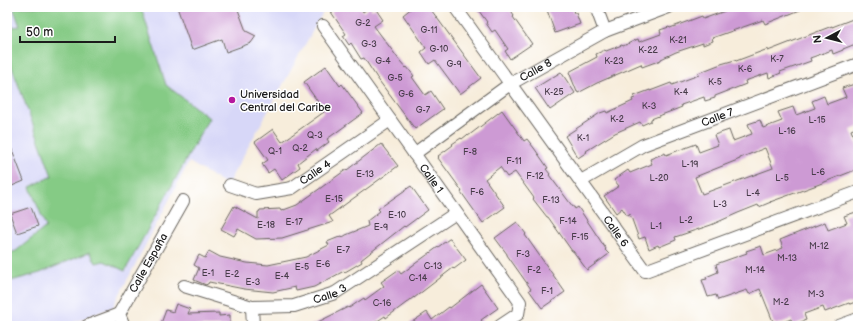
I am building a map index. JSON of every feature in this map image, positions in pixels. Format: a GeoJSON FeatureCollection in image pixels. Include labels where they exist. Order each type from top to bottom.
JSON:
{"type":"FeatureCollection","features":[{"type":"Feature","properties":{"kind":"street","name":"Calle 6"},"geometry":{"type":"LineString","coordinates":[[455,7],[644,271],[858,192]]}},
{"type":"Feature","properties":{"kind":"street"},"geometry":{"type":"LineString","coordinates":[[596,7],[605,31]]}},
{"type":"Feature","properties":{"kind":"street","name":"Calle 8"},"geometry":{"type":"LineString","coordinates":[[414,154],[510,84],[605,31],[669,7]]}},
{"type":"Feature","properties":{"kind":"street","name":"Calle 1"},"geometry":{"type":"LineString","coordinates":[[323,26],[520,302],[518,314],[500,326]]}},
{"type":"Feature","properties":{"kind":"street","name":"Calle 7"},"geometry":{"type":"LineString","coordinates":[[581,181],[643,145],[858,64]]}},
{"type":"Feature","properties":{"kind":"street","name":"Calle 4"},"geometry":{"type":"LineString","coordinates":[[230,184],[256,194],[292,188],[390,120]]}},
{"type":"Feature","properties":{"kind":"street","name":"Calle España"},"geometry":{"type":"LineString","coordinates":[[119,314],[184,201]]}},
{"type":"Feature","properties":{"kind":"street","name":"Calle 3"},"geometry":{"type":"LineString","coordinates":[[184,286],[252,307],[294,306],[335,294],[456,213]]}},
{"type":"Feature","properties":{"kind":"street"},"geometry":{"type":"LineString","coordinates":[[252,307],[253,326]]}},
{"type":"Feature","properties":{"kind":"street"},"geometry":{"type":"LineString","coordinates":[[87,326],[119,314],[124,326]]}},
{"type":"Feature","properties":{"kind":"street"},"geometry":{"type":"LineString","coordinates":[[839,326],[858,319]]}},
{"type":"Feature","properties":{"kind":"shaded area"},"geometry":{"type":"Polygon","coordinates":[[[7,7],[326,7],[227,185],[189,162],[113,307],[64,326],[7,326],[7,7]]]}},
{"type":"Feature","properties":{"kind":"green space"},"geometry":{"type":"Polygon","coordinates":[[[13,7],[141,7],[166,85],[209,118],[125,271],[104,261],[96,263],[90,252],[40,273],[7,282],[7,254],[16,251],[46,227],[30,187],[52,176],[7,54],[7,28],[20,26],[13,7]]]}},
{"type":"Feature","properties":{"kind":"building"},"geometry":{"type":"Polygon","coordinates":[[[177,7],[237,7],[246,31],[256,36],[251,43],[226,52],[222,39],[192,50],[177,7]]]}},
{"type":"Feature","properties":{"kind":"building"},"geometry":{"type":"Polygon","coordinates":[[[339,7],[360,7],[363,12],[370,7],[372,10],[375,8],[383,20],[374,26],[400,61],[414,76],[412,77],[425,95],[431,91],[443,109],[415,129],[364,58],[361,59],[351,43],[349,45],[343,36],[346,34],[331,12],[339,7]]]}},
{"type":"Feature","properties":{"kind":"building"},"geometry":{"type":"Polygon","coordinates":[[[413,7],[429,7],[481,78],[460,94],[435,60],[429,64],[421,52],[426,48],[403,15],[413,7]]]}},
{"type":"Feature","properties":{"kind":"building"},"geometry":{"type":"Polygon","coordinates":[[[476,7],[508,7],[514,16],[513,17],[532,44],[510,59],[505,51],[508,49],[495,30],[492,32],[476,7]]]}},
{"type":"Feature","properties":{"kind":"building"},"geometry":{"type":"Polygon","coordinates":[[[546,7],[572,7],[580,24],[555,33],[546,7]]]}},
{"type":"Feature","properties":{"kind":"building"},"geometry":{"type":"Polygon","coordinates":[[[724,7],[805,8],[765,24],[763,20],[712,38],[713,41],[676,52],[661,60],[642,67],[641,64],[578,93],[577,92],[569,72],[597,57],[596,54],[605,50],[623,46],[638,39],[639,42],[661,34],[660,30],[670,28],[702,16],[703,19],[725,11],[724,7]]]}},
{"type":"Feature","properties":{"kind":"building"},"geometry":{"type":"Polygon","coordinates":[[[858,17],[858,43],[833,54],[832,50],[810,58],[811,61],[780,72],[781,73],[769,78],[768,73],[745,81],[746,84],[715,96],[715,98],[705,101],[704,97],[681,105],[682,107],[651,119],[651,121],[642,125],[640,122],[615,133],[586,151],[587,152],[578,158],[565,136],[600,113],[606,111],[607,113],[633,101],[632,99],[635,98],[634,96],[671,83],[672,85],[699,75],[698,73],[721,64],[736,61],[768,49],[768,51],[858,17]]]}},
{"type":"Feature","properties":{"kind":"building"},"geometry":{"type":"Polygon","coordinates":[[[326,66],[340,86],[342,84],[363,113],[327,139],[329,142],[317,151],[316,149],[298,163],[300,167],[282,180],[274,169],[268,173],[262,164],[268,160],[255,142],[273,129],[282,142],[324,112],[304,82],[326,66]]]}},
{"type":"Feature","properties":{"kind":"building"},"geometry":{"type":"Polygon","coordinates":[[[561,72],[575,93],[550,110],[535,88],[561,72]]]}},
{"type":"Feature","properties":{"kind":"building"},"geometry":{"type":"Polygon","coordinates":[[[858,83],[858,127],[851,130],[858,148],[858,169],[759,207],[758,205],[711,225],[675,237],[676,240],[659,247],[658,245],[649,249],[645,237],[639,239],[630,214],[627,216],[622,208],[616,213],[604,196],[619,186],[614,180],[628,170],[630,173],[652,164],[650,159],[696,144],[699,152],[718,145],[714,135],[729,130],[733,141],[752,134],[748,124],[760,120],[763,128],[782,121],[778,112],[793,107],[796,115],[815,108],[812,101],[824,96],[827,104],[846,97],[842,88],[858,83]],[[765,148],[695,177],[702,194],[773,168],[765,148]]]}},
{"type":"Feature","properties":{"kind":"building"},"geometry":{"type":"Polygon","coordinates":[[[502,110],[524,141],[527,139],[534,148],[548,168],[546,169],[550,174],[549,175],[573,207],[575,209],[578,207],[609,254],[587,270],[533,199],[534,198],[515,172],[507,177],[500,167],[485,179],[505,207],[483,223],[438,158],[438,156],[453,145],[452,144],[467,135],[468,136],[502,110]]]}},
{"type":"Feature","properties":{"kind":"building"},"geometry":{"type":"Polygon","coordinates":[[[7,139],[24,181],[12,186],[7,186],[7,139]]]}},
{"type":"Feature","properties":{"kind":"building"},"geometry":{"type":"Polygon","coordinates":[[[381,144],[398,166],[329,216],[333,222],[282,238],[256,239],[238,229],[234,236],[221,229],[234,206],[258,219],[258,212],[260,210],[280,209],[281,211],[297,205],[381,144]]]}},
{"type":"Feature","properties":{"kind":"building"},"geometry":{"type":"Polygon","coordinates":[[[411,186],[428,210],[405,227],[404,226],[361,260],[362,262],[314,287],[296,291],[295,287],[273,292],[244,289],[209,282],[206,285],[194,280],[199,268],[194,265],[199,255],[205,258],[209,251],[220,257],[247,263],[268,265],[306,257],[329,245],[327,242],[368,226],[367,221],[380,211],[378,209],[411,186]]]}},
{"type":"Feature","properties":{"kind":"building"},"geometry":{"type":"Polygon","coordinates":[[[31,207],[38,226],[17,233],[10,214],[31,207]]]}},
{"type":"Feature","properties":{"kind":"building"},"geometry":{"type":"Polygon","coordinates":[[[856,212],[858,218],[858,301],[825,312],[823,307],[804,314],[806,320],[793,325],[791,319],[776,325],[776,323],[774,324],[760,289],[749,294],[747,290],[718,300],[716,295],[708,297],[702,280],[707,279],[706,277],[718,272],[716,264],[747,253],[746,251],[761,246],[764,255],[783,248],[780,240],[825,222],[828,230],[847,223],[844,216],[856,212]]]}},
{"type":"Feature","properties":{"kind":"building"},"geometry":{"type":"Polygon","coordinates":[[[517,222],[565,292],[542,308],[529,290],[531,289],[495,238],[517,222]]]}},
{"type":"Feature","properties":{"kind":"building"},"geometry":{"type":"Polygon","coordinates":[[[449,239],[466,260],[386,318],[385,316],[370,326],[310,326],[348,307],[349,308],[364,298],[365,300],[384,286],[381,282],[398,270],[401,274],[449,239]]]}},
{"type":"Feature","properties":{"kind":"building"},"geometry":{"type":"Polygon","coordinates":[[[481,284],[498,308],[481,320],[485,326],[406,326],[427,312],[432,320],[481,284]]]}},
{"type":"Feature","properties":{"kind":"building"},"geometry":{"type":"Polygon","coordinates":[[[176,304],[190,309],[188,314],[219,313],[219,316],[230,315],[230,326],[160,326],[166,310],[173,312],[176,304]]]}},
{"type":"Feature","properties":{"kind":"place","name":"Universidad Central del Caribe"},"geometry":{"type":"Point","coordinates":[232,100]}}]}
